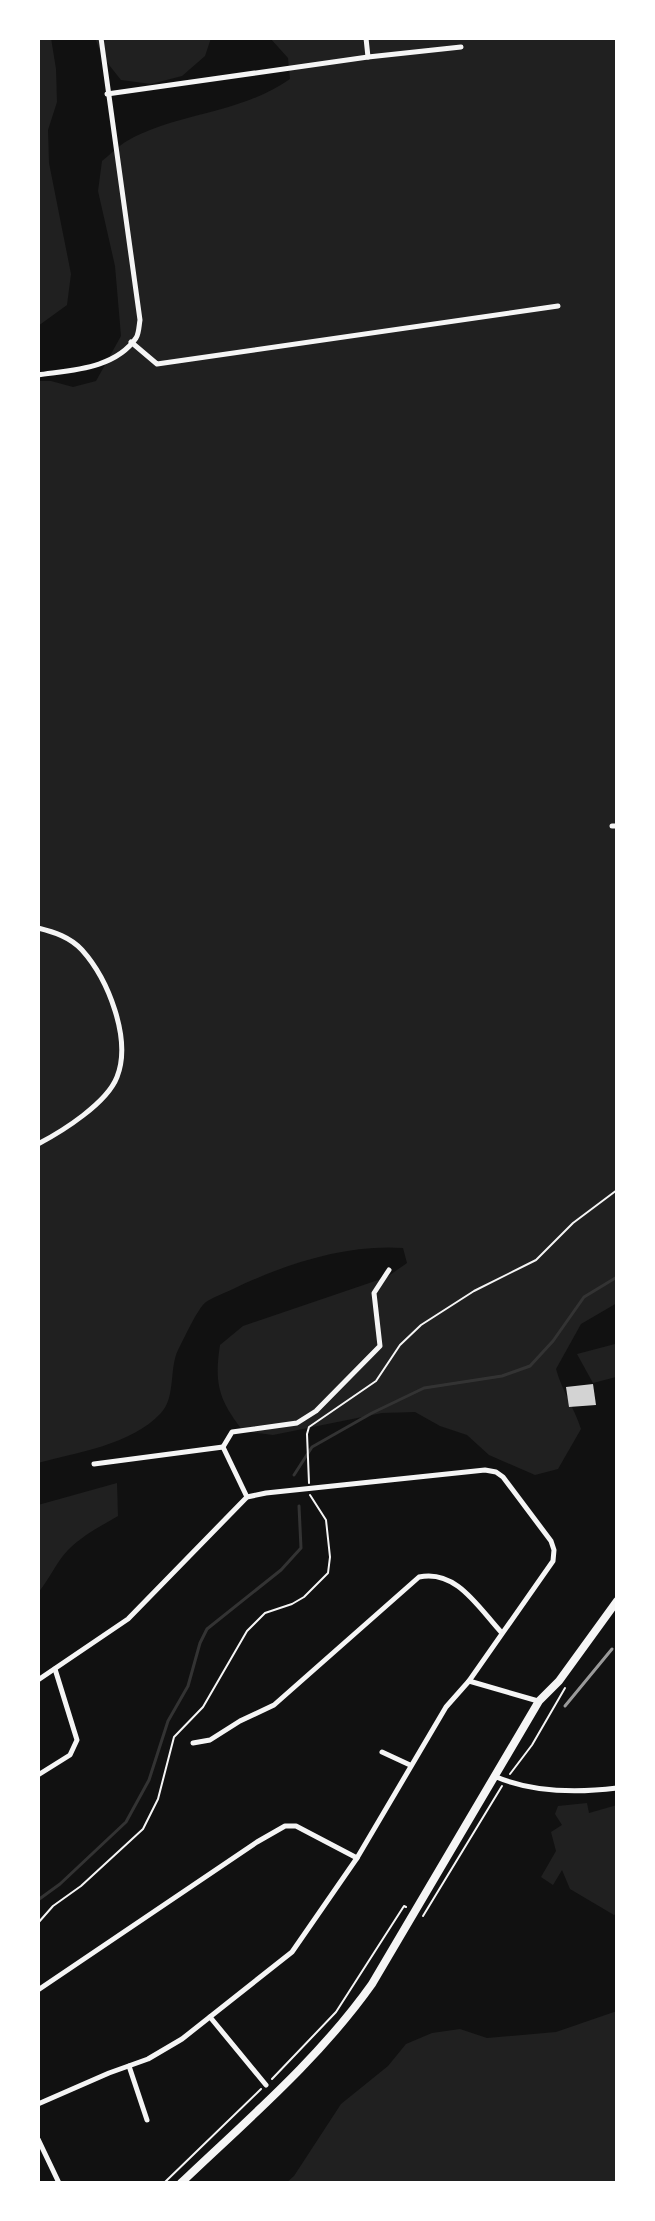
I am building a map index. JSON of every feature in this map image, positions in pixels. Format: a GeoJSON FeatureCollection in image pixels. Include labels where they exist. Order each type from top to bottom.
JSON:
{"type":"FeatureCollection","features":[{"type":"Feature","properties":{"kind":"main road"},"geometry":{"type":"LineString","coordinates":[[181,2183],[333,2034],[372,1984],[539,1701],[559,1681],[617,1601]]}},
{"type":"Feature","properties":{"kind":"street"},"geometry":{"type":"LineString","coordinates":[[38,375],[95,366],[114,356],[137,337],[140,320],[101,38]]}},
{"type":"Feature","properties":{"kind":"street"},"geometry":{"type":"LineString","coordinates":[[366,38],[368,57]]}},
{"type":"Feature","properties":{"kind":"street"},"geometry":{"type":"LineString","coordinates":[[107,94],[461,47]]}},
{"type":"Feature","properties":{"kind":"street"},"geometry":{"type":"LineString","coordinates":[[131,342],[157,364],[558,306]]}},
{"type":"Feature","properties":{"kind":"street"},"geometry":{"type":"LineString","coordinates":[[38,928],[59,933],[81,950],[108,992],[123,1041],[117,1076],[104,1098],[38,1144]]}},
{"type":"Feature","properties":{"kind":"street"},"geometry":{"type":"LineString","coordinates":[[223,1447],[232,1432],[297,1423],[316,1411],[368,1359],[380,1346],[374,1293],[389,1270]]}},
{"type":"Feature","properties":{"kind":"street"},"geometry":{"type":"LineString","coordinates":[[94,1464],[223,1447]]}},
{"type":"Feature","properties":{"kind":"street"},"geometry":{"type":"LineString","coordinates":[[223,1447],[247,1497]]}},
{"type":"Feature","properties":{"kind":"street"},"geometry":{"type":"LineString","coordinates":[[38,1680],[128,1619],[247,1497],[441,1475],[496,1472],[551,1541],[554,1550],[553,1561],[469,1681],[446,1707],[357,1858],[292,1952],[182,2039],[148,2059],[38,2104]]}},
{"type":"Feature","properties":{"kind":"street"},"geometry":{"type":"LineString","coordinates":[[193,1743],[210,1740],[274,1705],[419,1577],[432,1574],[453,1581],[501,1632]]}},
{"type":"Feature","properties":{"kind":"street"},"geometry":{"type":"LineString","coordinates":[[38,1775],[70,1755],[77,1740],[55,1669]]}},
{"type":"Feature","properties":{"kind":"street"},"geometry":{"type":"LineString","coordinates":[[469,1681],[539,1701]]}},
{"type":"Feature","properties":{"kind":"street"},"geometry":{"type":"LineString","coordinates":[[382,1752],[410,1765]]}},
{"type":"Feature","properties":{"kind":"street"},"geometry":{"type":"LineString","coordinates":[[494,1776],[557,1791],[617,1788]]}},
{"type":"Feature","properties":{"kind":"street"},"geometry":{"type":"LineString","coordinates":[[38,1990],[285,1826],[306,1830],[357,1858]]}},
{"type":"Feature","properties":{"kind":"street"},"geometry":{"type":"LineString","coordinates":[[210,2017],[266,2085]]}},
{"type":"Feature","properties":{"kind":"street"},"geometry":{"type":"LineString","coordinates":[[129,2066],[147,2120]]}},
{"type":"Feature","properties":{"kind":"street"},"geometry":{"type":"LineString","coordinates":[[38,2139],[59,2183]]}},
{"type":"Feature","properties":{"kind":"path"},"geometry":{"type":"LineString","coordinates":[[309,1485],[309,1427],[376,1381],[400,1345],[421,1325],[474,1291],[536,1260],[573,1223],[617,1190]]}},
{"type":"Feature","properties":{"kind":"path"},"geometry":{"type":"LineString","coordinates":[[38,1923],[53,1906],[92,1876],[143,1829],[158,1799],[174,1737],[203,1707],[247,1631],[265,1613],[304,1597],[328,1573],[330,1557],[326,1520],[310,1495]]}},
{"type":"Feature","properties":{"kind":"path"},"geometry":{"type":"LineString","coordinates":[[164,2183],[266,2085],[336,2012],[404,1906],[424,1916],[505,1781],[532,1745],[566,1685]]}},
{"type":"Feature","properties":{"kind":"shaded area"},"geometry":{"type":"Polygon","coordinates":[[[38,38],[51,38],[56,69],[57,102],[48,130],[49,163],[71,274],[67,305],[38,326],[38,38]]]}},
{"type":"Feature","properties":{"kind":"shaded area"},"geometry":{"type":"Polygon","coordinates":[[[95,38],[211,38],[205,56],[182,76],[151,84],[121,80],[102,56],[95,38]]]}},
{"type":"Feature","properties":{"kind":"shaded area"},"geometry":{"type":"Polygon","coordinates":[[[270,38],[617,38],[617,1303],[581,1324],[556,1369],[581,1429],[558,1469],[535,1475],[489,1455],[467,1435],[440,1426],[415,1412],[382,1413],[273,1435],[243,1431],[228,1410],[218,1381],[220,1345],[243,1326],[387,1277],[407,1263],[403,1248],[360,1249],[316,1258],[273,1271],[209,1300],[199,1311],[175,1357],[169,1399],[161,1413],[135,1433],[119,1440],[38,1463],[38,381],[73,387],[96,381],[121,336],[115,266],[98,191],[102,161],[124,143],[147,131],[250,100],[290,79],[288,58],[270,38]]]}},
{"type":"Feature","properties":{"kind":"shaded area"},"geometry":{"type":"Polygon","coordinates":[[[615,1344],[616,1377],[593,1383],[577,1354],[615,1344]]]}},
{"type":"Feature","properties":{"kind":"shaded area"},"geometry":{"type":"Polygon","coordinates":[[[117,1483],[118,1516],[68,1550],[38,1593],[38,1505],[117,1483]]]}},
{"type":"Feature","properties":{"kind":"shaded area"},"geometry":{"type":"Polygon","coordinates":[[[587,1803],[589,1813],[617,1805],[617,1913],[614,1915],[570,1889],[562,1870],[553,1885],[541,1877],[556,1851],[551,1832],[562,1825],[555,1814],[558,1806],[587,1803]]]}},
{"type":"Feature","properties":{"kind":"shaded area"},"geometry":{"type":"Polygon","coordinates":[[[617,2011],[617,2183],[286,2183],[294,2176],[341,2104],[388,2066],[406,2044],[432,2033],[460,2029],[487,2038],[556,2032],[617,2011]]]}},
{"type":"Feature","properties":{"kind":"building"},"geometry":{"type":"Polygon","coordinates":[[[593,1384],[596,1405],[569,1407],[566,1387],[593,1384]]]}},
{"type":"Feature","properties":{"kind":"waterway"},"geometry":{"type":"LineString","coordinates":[[294,1475],[312,1447],[424,1388],[502,1376],[530,1366],[553,1341],[584,1297],[617,1277]]}},
{"type":"Feature","properties":{"kind":"waterway"},"geometry":{"type":"LineString","coordinates":[[38,1900],[60,1884],[126,1822],[149,1780],[168,1721],[188,1686],[207,1629],[281,1570],[301,1548],[299,1506]]}},
{"type":"Feature","properties":{"kind":"railway"},"geometry":{"type":"LineString","coordinates":[[565,1706],[612,1649]]}}]}
